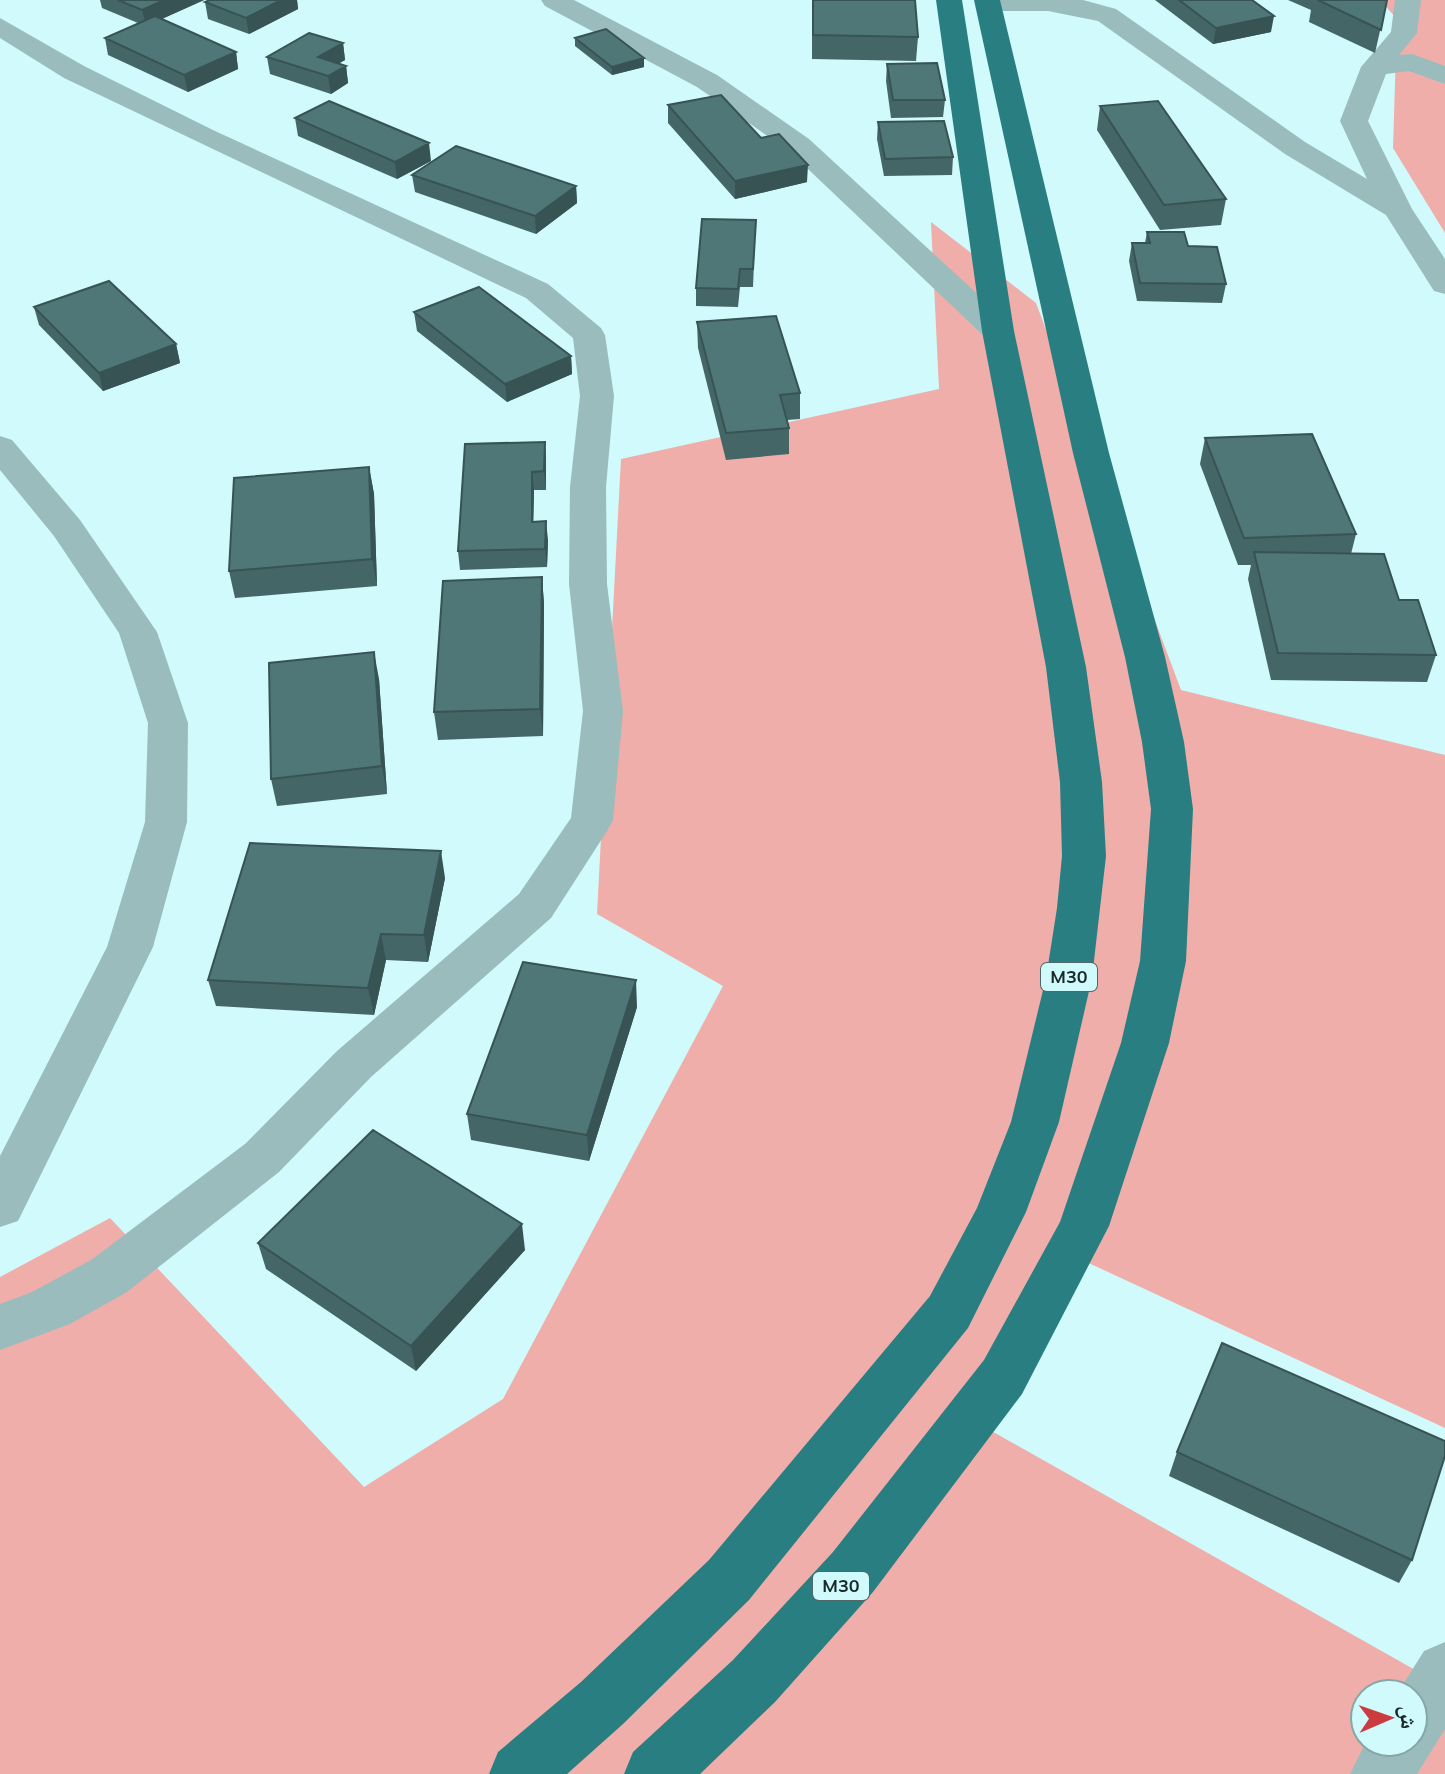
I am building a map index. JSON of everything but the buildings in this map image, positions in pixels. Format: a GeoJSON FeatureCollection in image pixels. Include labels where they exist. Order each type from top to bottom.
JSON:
{"type":"FeatureCollection","features":[{"type":"Feature","properties":{"kind":"highway","name":"M30"},"geometry":{"type":"LineString","coordinates":[[520,1774],[602,1703],[729,1580],[949,1312],[1001,1212],[1035,1122],[1069,978],[1079,908],[1084,856],[1081,782],[1066,667],[998,331],[975,1]]}},
{"type":"Feature","properties":{"kind":"highway","name":"M30"},"geometry":{"type":"LineString","coordinates":[[655,1774],[754,1681],[853,1572],[1003,1377],[1084,1226],[1145,1043],[1163,961],[1172,809],[1163,742],[1145,657],[975,1]]}},
{"type":"Feature","properties":{"kind":"street"},"geometry":{"type":"LineString","coordinates":[[554,0],[707,81],[799,145],[998,331]]}},
{"type":"Feature","properties":{"kind":"street"},"geometry":{"type":"LineString","coordinates":[[1408,0],[1404,33],[1375,67],[1354,121],[1397,209],[1445,284]]}},
{"type":"Feature","properties":{"kind":"street"},"geometry":{"type":"LineString","coordinates":[[975,1],[1045,1],[1081,5],[1107,15],[1295,148],[1397,209]]}},
{"type":"Feature","properties":{"kind":"street"},"geometry":{"type":"LineString","coordinates":[[0,26],[74,72],[205,137],[537,291],[589,335],[597,396],[588,487],[588,584],[603,711],[592,820],[535,906],[354,1064],[262,1158],[109,1276],[51,1308],[0,1327]]}},
{"type":"Feature","properties":{"kind":"street"},"geometry":{"type":"LineString","coordinates":[[1375,67],[1412,62],[1445,76]]}},
{"type":"Feature","properties":{"kind":"street"},"geometry":{"type":"LineString","coordinates":[[0,447],[67,528],[138,632],[168,723],[166,822],[130,947],[0,1206]]}},
{"type":"Feature","properties":{"kind":"street"},"geometry":{"type":"LineString","coordinates":[[1429,1698],[1445,1672]]}},
{"type":"Feature","properties":{"kind":"shaded area"},"geometry":{"type":"Polygon","coordinates":[[[1380,0],[1445,0],[1445,233],[1393,148],[1397,19],[1380,0]]]}},
{"type":"Feature","properties":{"kind":"shaded area"},"geometry":{"type":"Polygon","coordinates":[[[931,222],[1036,303],[1181,690],[1445,755],[1445,1428],[1067,1253],[965,1416],[1440,1684],[1445,1672],[1445,1774],[0,1774],[0,1277],[110,1218],[364,1487],[503,1399],[723,986],[597,914],[621,459],[939,389],[931,222]]]}}]}
